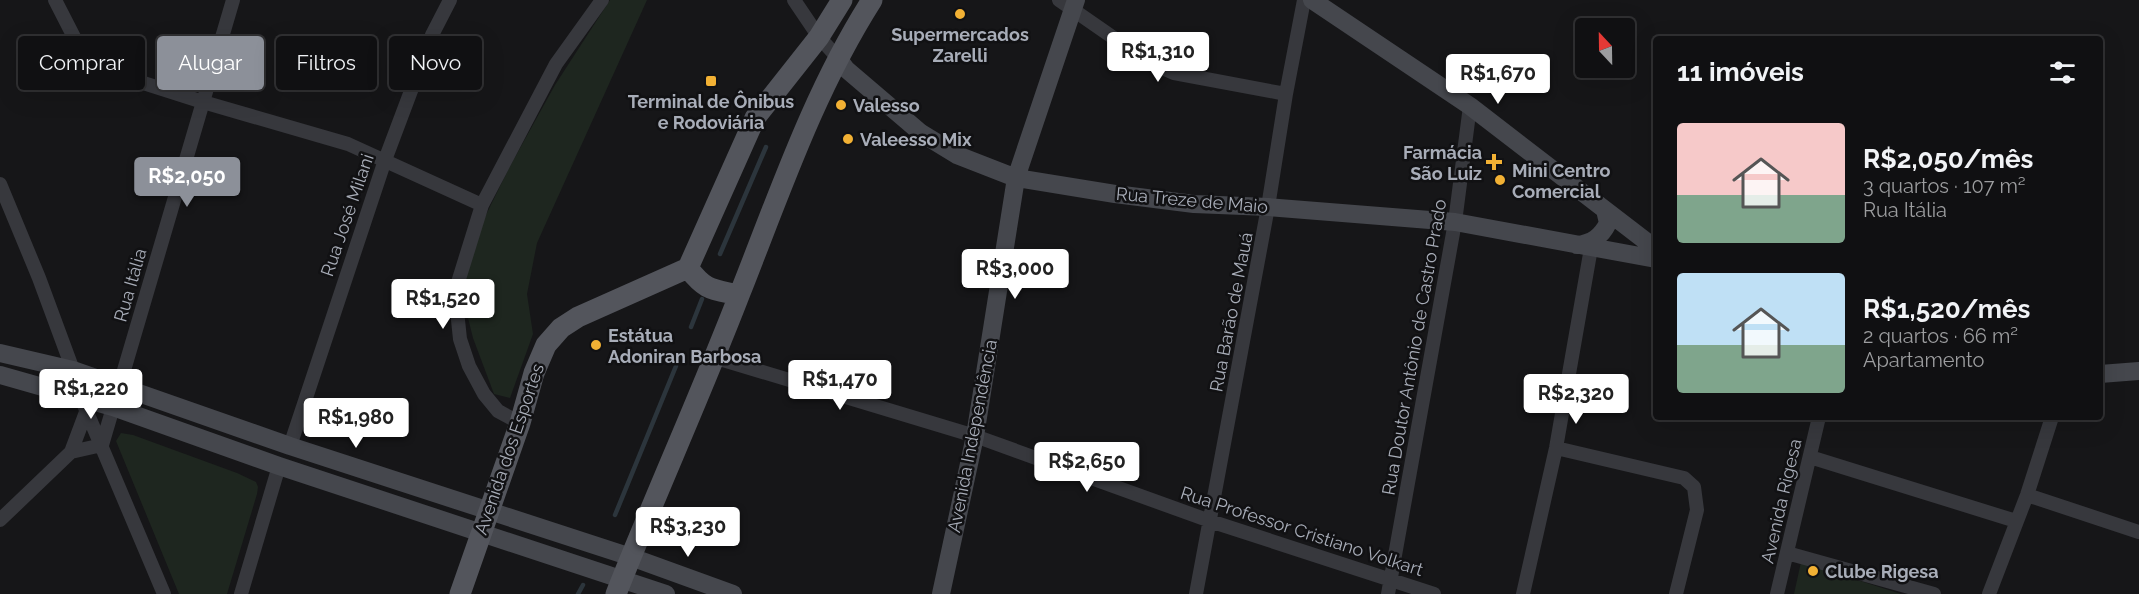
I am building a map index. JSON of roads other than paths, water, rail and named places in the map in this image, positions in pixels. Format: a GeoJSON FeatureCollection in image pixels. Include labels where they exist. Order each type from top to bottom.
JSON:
{"type":"FeatureCollection","features":[{"type":"Feature","properties":{"kind":"main road"},"geometry":{"type":"LineString","coordinates":[[739,295],[711,289],[700,283],[688,267],[755,118],[819,37],[842,0]]}},
{"type":"Feature","properties":{"kind":"main road"},"geometry":{"type":"LineString","coordinates":[[619,586],[739,295],[809,117],[838,57],[872,0]]}},
{"type":"Feature","properties":{"kind":"main road"},"geometry":{"type":"LineString","coordinates":[[1312,0],[1470,106],[1653,247]]}},
{"type":"Feature","properties":{"kind":"main road","name":"Avenida Independência"},"geometry":{"type":"LineString","coordinates":[[941,594],[975,436],[1016,178],[1069,3]]}},
{"type":"Feature","properties":{"kind":"main road","name":"Rua Treze de Maio"},"geometry":{"type":"LineString","coordinates":[[838,57],[846,69],[921,133],[957,155],[1016,178],[1194,204],[1268,207],[1455,222],[1653,258]]}},
{"type":"Feature","properties":{"kind":"main road"},"geometry":{"type":"LineString","coordinates":[[1583,246],[1601,235],[1608,223],[1605,210]]}},
{"type":"Feature","properties":{"kind":"main road","name":"Avenida dos Esportes"},"geometry":{"type":"LineString","coordinates":[[460,594],[520,423],[534,373],[546,345],[561,328],[578,317],[688,267]]}},
{"type":"Feature","properties":{"kind":"main road"},"geometry":{"type":"LineString","coordinates":[[0,353],[73,370],[290,446],[485,522],[619,586],[666,594]]}},
{"type":"Feature","properties":{"kind":"main road"},"geometry":{"type":"LineString","coordinates":[[2103,374],[2139,371]]}},
{"type":"Feature","properties":{"kind":"main road"},"geometry":{"type":"LineString","coordinates":[[0,375],[83,405],[112,407],[279,466],[485,522],[631,556],[733,594]]}},
{"type":"Feature","properties":{"kind":"street"},"geometry":{"type":"LineString","coordinates":[[55,0],[76,41],[134,80],[348,144],[482,205]]}},
{"type":"Feature","properties":{"kind":"street","name":"Rua Itália"},"geometry":{"type":"LineString","coordinates":[[102,445],[233,0]]}},
{"type":"Feature","properties":{"kind":"street","name":"Rua José Milani"},"geometry":{"type":"LineString","coordinates":[[290,446],[385,160],[432,35],[450,0]]}},
{"type":"Feature","properties":{"kind":"street"},"geometry":{"type":"LineString","coordinates":[[520,423],[498,411],[484,394],[469,366],[460,339],[454,292],[482,205],[556,64],[602,0]]}},
{"type":"Feature","properties":{"kind":"street","name":"Rua Treze de Maio"},"geometry":{"type":"LineString","coordinates":[[794,0],[819,37],[838,57]]}},
{"type":"Feature","properties":{"kind":"street","name":"Rua Barão de Mauá"},"geometry":{"type":"LineString","coordinates":[[1196,594],[1304,0]]}},
{"type":"Feature","properties":{"kind":"street"},"geometry":{"type":"LineString","coordinates":[[1069,3],[1147,61],[1174,73],[1286,94]]}},
{"type":"Feature","properties":{"kind":"street","name":"Rua Doutor Antônio de Castro Prado"},"geometry":{"type":"LineString","coordinates":[[1388,594],[1455,222],[1470,106]]}},
{"type":"Feature","properties":{"kind":"street"},"geometry":{"type":"LineString","coordinates":[[0,184],[39,278],[73,370]]}},
{"type":"Feature","properties":{"kind":"street"},"geometry":{"type":"LineString","coordinates":[[1522,594],[1556,448],[1583,246]]}},
{"type":"Feature","properties":{"kind":"street","name":"Rua Professor Cristiano Volkart"},"geometry":{"type":"LineString","coordinates":[[713,357],[975,436],[1210,521],[1434,594]]}},
{"type":"Feature","properties":{"kind":"street"},"geometry":{"type":"LineString","coordinates":[[83,405],[164,594]]}},
{"type":"Feature","properties":{"kind":"street"},"geometry":{"type":"LineString","coordinates":[[71,452],[83,405]]}},
{"type":"Feature","properties":{"kind":"street","name":"Avenida Rigesa"},"geometry":{"type":"LineString","coordinates":[[1777,594],[1819,420]]}},
{"type":"Feature","properties":{"kind":"street"},"geometry":{"type":"LineString","coordinates":[[1989,594],[2051,420]]}},
{"type":"Feature","properties":{"kind":"street"},"geometry":{"type":"LineString","coordinates":[[0,520],[71,452],[102,445]]}},
{"type":"Feature","properties":{"kind":"street"},"geometry":{"type":"LineString","coordinates":[[1556,448],[1684,478],[1694,487],[1697,510],[1676,594]]}},
{"type":"Feature","properties":{"kind":"street"},"geometry":{"type":"LineString","coordinates":[[1810,457],[2016,521]]}},
{"type":"Feature","properties":{"kind":"street"},"geometry":{"type":"LineString","coordinates":[[241,594],[279,466]]}},
{"type":"Feature","properties":{"kind":"street"},"geometry":{"type":"LineString","coordinates":[[2026,495],[2139,532]]}},
{"type":"Feature","properties":{"kind":"street"},"geometry":{"type":"LineString","coordinates":[[1787,553],[1934,594]]}},
{"type":"Feature","properties":{"kind":"waterway"},"geometry":{"type":"LineString","coordinates":[[720,254],[766,147]]}},
{"type":"Feature","properties":{"kind":"waterway"},"geometry":{"type":"LineString","coordinates":[[691,327],[702,299]]}},
{"type":"Feature","properties":{"kind":"waterway"},"geometry":{"type":"LineString","coordinates":[[615,515],[676,366]]}},
{"type":"Feature","properties":{"kind":"waterway"},"geometry":{"type":"LineString","coordinates":[[578,594],[583,585]]}},
{"type":"Feature","properties":{"kind":"place","name":"Supermercados Zarelli"},"geometry":{"type":"Point","coordinates":[960,14]}},
{"type":"Feature","properties":{"kind":"place","name":"Terminal de Ônibus e Rodoviária"},"geometry":{"type":"Point","coordinates":[711,81]}},
{"type":"Feature","properties":{"kind":"place","name":"Valesso"},"geometry":{"type":"Point","coordinates":[841,105]}},
{"type":"Feature","properties":{"kind":"place","name":"Valeesso Mix"},"geometry":{"type":"Point","coordinates":[848,139]}},
{"type":"Feature","properties":{"kind":"place","name":"Farmácia São Luiz"},"geometry":{"type":"Point","coordinates":[1494,162]}},
{"type":"Feature","properties":{"kind":"place","name":"Mini Centro Comercial"},"geometry":{"type":"Point","coordinates":[1500,180]}},
{"type":"Feature","properties":{"kind":"place","name":"Estátua Adoniran Barbosa"},"geometry":{"type":"Point","coordinates":[596,345]}},
{"type":"Feature","properties":{"kind":"place","name":"Clube Rigesa"},"geometry":{"type":"Point","coordinates":[1813,571]}}]}
